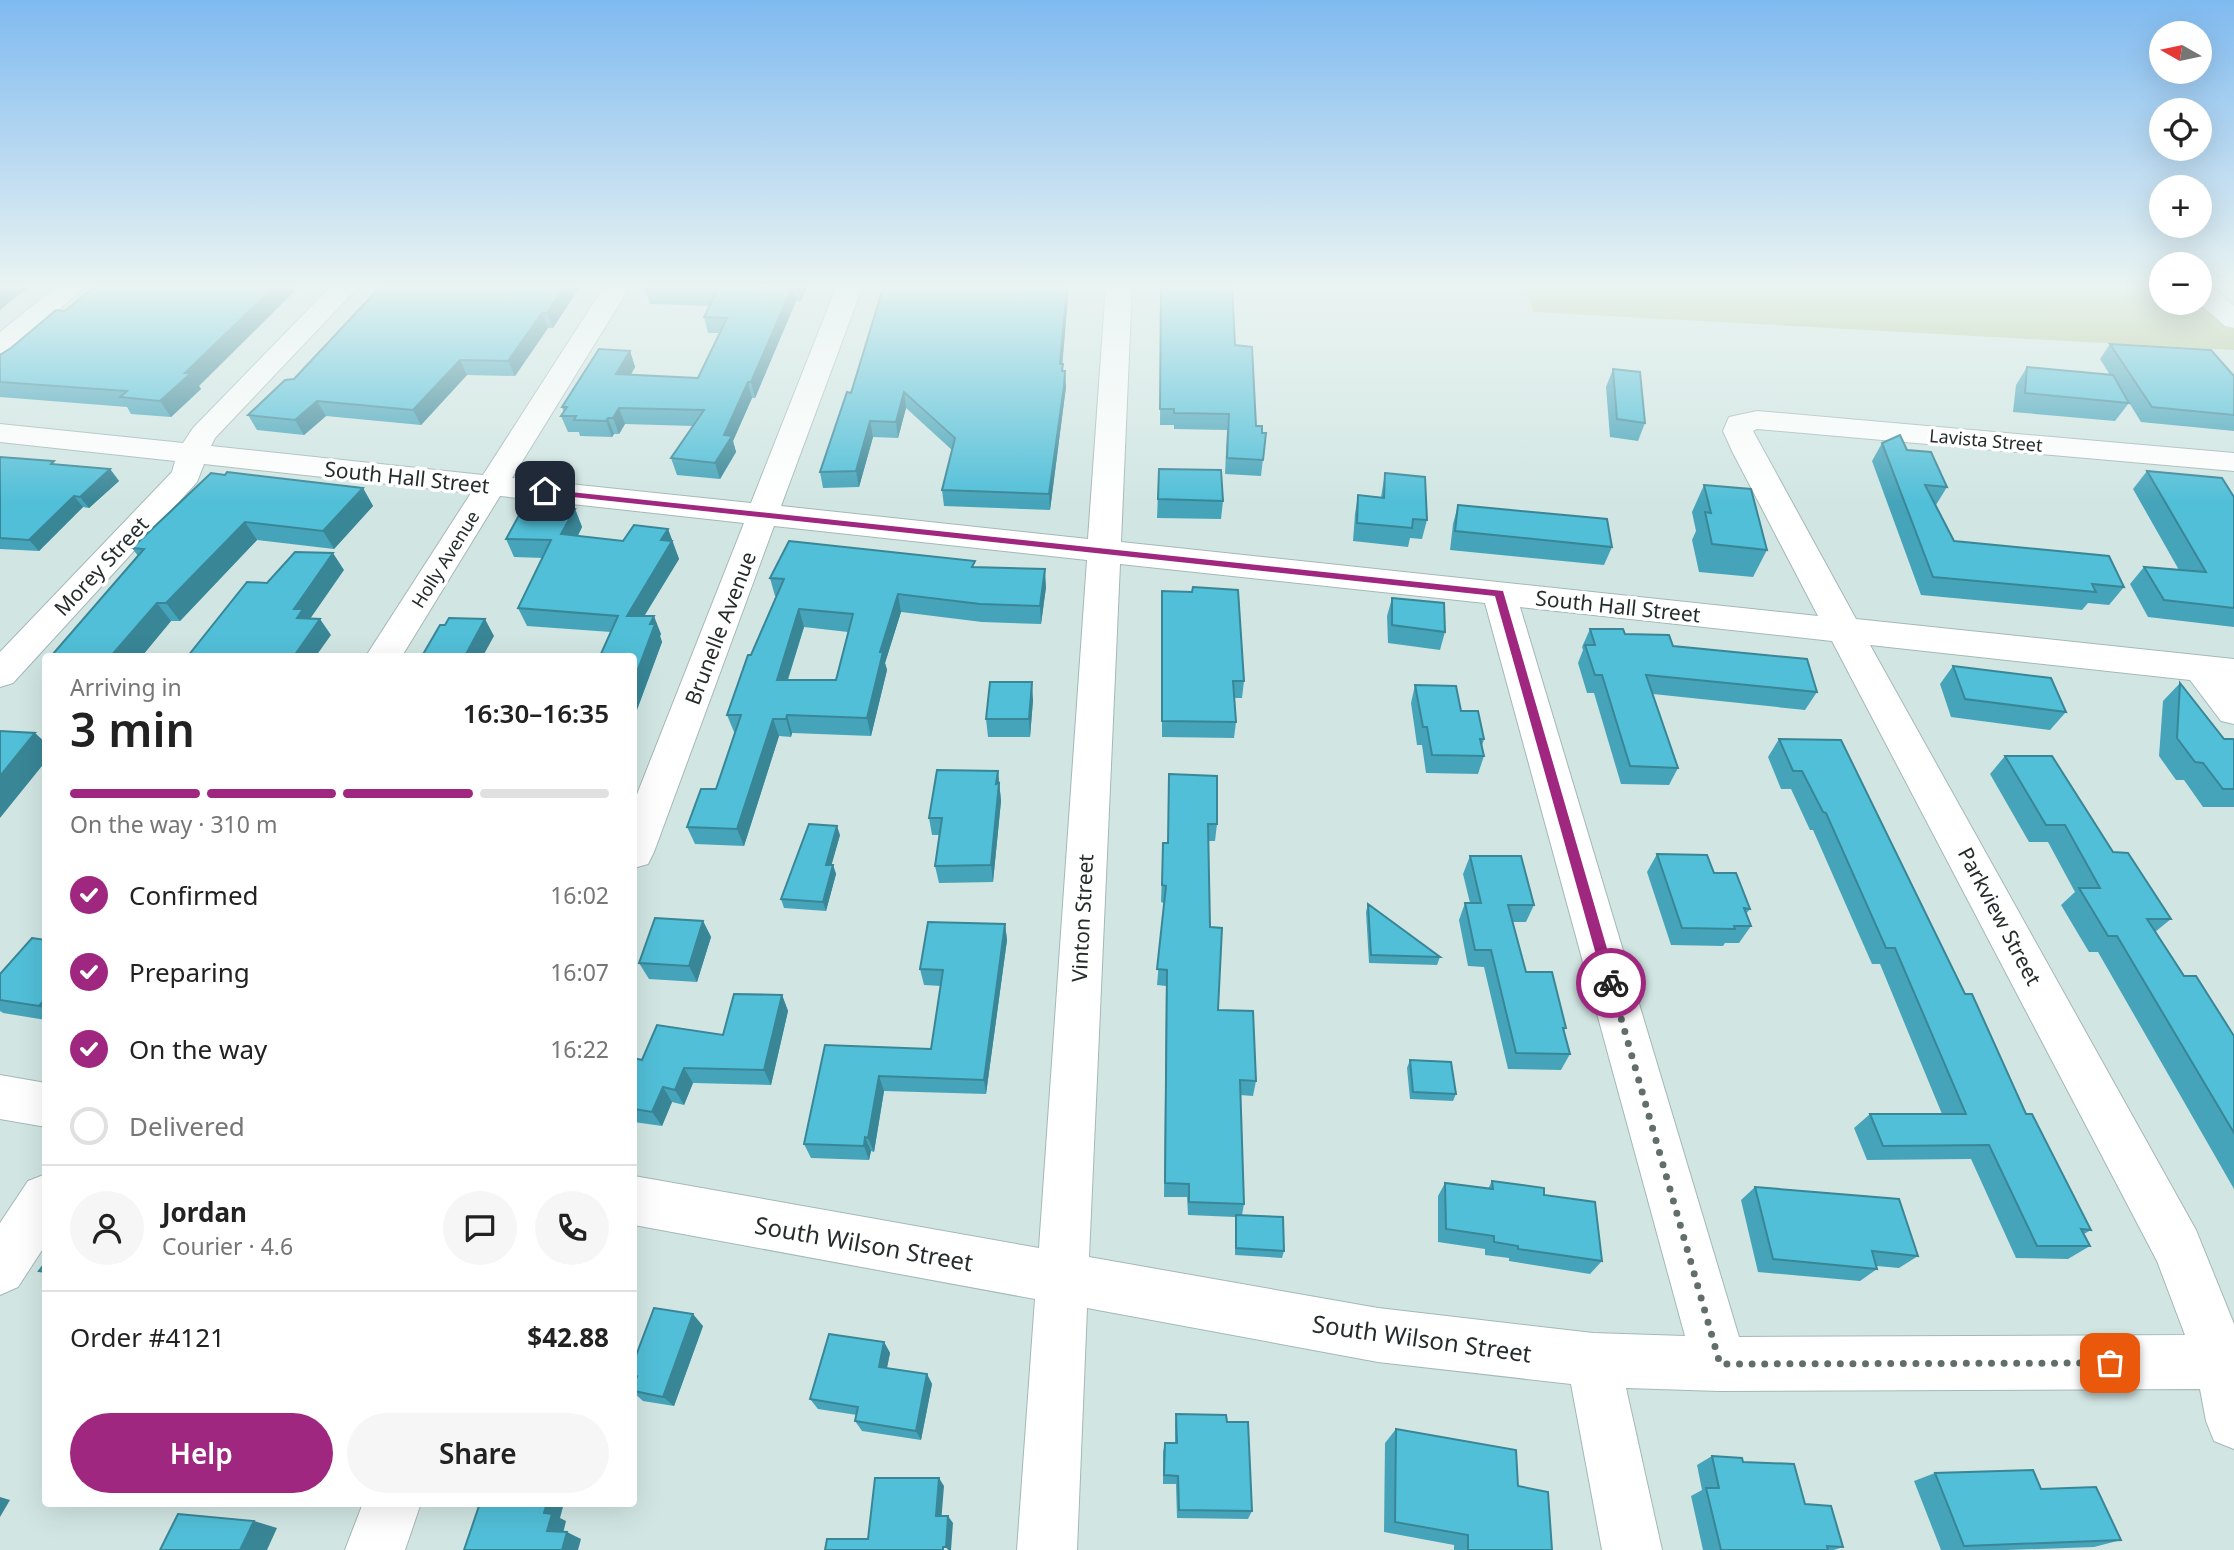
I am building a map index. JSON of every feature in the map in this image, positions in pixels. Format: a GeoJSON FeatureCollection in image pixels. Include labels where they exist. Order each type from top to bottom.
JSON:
{"type":"FeatureCollection","features":[{"type":"Feature","properties":{"kind":"street","name":"Morey Street"},"geometry":{"type":"LineString","coordinates":[[0,674],[186,475],[192,453],[203,434],[277,357]]}},
{"type":"Feature","properties":{"kind":"street","name":"Holly Avenue"},"geometry":{"type":"LineString","coordinates":[[386,653],[572,357]]}},
{"type":"Feature","properties":{"kind":"street","name":"Brunelle Avenue"},"geometry":{"type":"LineString","coordinates":[[637,844],[823,357]]}},
{"type":"Feature","properties":{"kind":"street","name":"Vinton Street"},"geometry":{"type":"LineString","coordinates":[[1046,1550],[1115,357]]}},
{"type":"Feature","properties":{"kind":"street","name":"Lavista Street"},"geometry":{"type":"LineString","coordinates":[[1739,424],[1757,421],[2234,462]]}},
{"type":"Feature","properties":{"kind":"street","name":"Parkview Street"},"geometry":{"type":"LineString","coordinates":[[1739,424],[1738,430],[1748,453],[2178,1248],[2222,1362],[2234,1421]]}},
{"type":"Feature","properties":{"kind":"street","name":"South Hall Street"},"geometry":{"type":"LineString","coordinates":[[0,433],[2217,670]]}},
{"type":"Feature","properties":{"kind":"street"},"geometry":{"type":"LineString","coordinates":[[1499,593],[1720,1364]]}},
{"type":"Feature","properties":{"kind":"street"},"geometry":{"type":"LineString","coordinates":[[2217,670],[2234,710]]}},
{"type":"Feature","properties":{"kind":"street"},"geometry":{"type":"LineString","coordinates":[[0,1097],[42,1104]]}},
{"type":"Feature","properties":{"kind":"street","name":"South Wilson Street"},"geometry":{"type":"LineString","coordinates":[[637,1201],[1378,1335],[1593,1360],[1720,1364],[2222,1362]]}},
{"type":"Feature","properties":{"kind":"street"},"geometry":{"type":"LineString","coordinates":[[0,1269],[42,1204]]}},
{"type":"Feature","properties":{"kind":"street"},"geometry":{"type":"LineString","coordinates":[[1593,1360],[1632,1550]]}},
{"type":"Feature","properties":{"kind":"street"},"geometry":{"type":"LineString","coordinates":[[375,1550],[391,1507]]}},
{"type":"Feature","properties":{"kind":"building"},"geometry":{"type":"Polygon","coordinates":[[[0,357],[201,357],[185,373],[191,373],[160,401],[120,397],[127,391],[0,382],[0,357]]]}},
{"type":"Feature","properties":{"kind":"building"},"geometry":{"type":"Polygon","coordinates":[[[314,357],[511,357],[508,361],[460,360],[413,410],[317,401],[295,420],[248,415],[285,380],[294,379],[314,357]]]}},
{"type":"Feature","properties":{"kind":"building"},"geometry":{"type":"Polygon","coordinates":[[[594,357],[626,357],[616,374],[698,378],[708,357],[762,357],[724,435],[732,436],[715,463],[671,458],[704,410],[619,408],[613,418],[606,421],[574,420],[576,416],[561,416],[567,407],[562,407],[594,357]]]}},
{"type":"Feature","properties":{"kind":"building"},"geometry":{"type":"Polygon","coordinates":[[[862,357],[1061,357],[1062,371],[1065,371],[1064,386],[1049,494],[942,490],[955,438],[904,392],[896,422],[870,421],[856,471],[820,472],[847,392],[851,393],[862,357]]]}},
{"type":"Feature","properties":{"kind":"building"},"geometry":{"type":"Polygon","coordinates":[[[1160,357],[1253,357],[1256,426],[1262,426],[1262,433],[1266,433],[1263,460],[1227,458],[1229,414],[1174,413],[1174,409],[1160,409],[1160,357]]]}},
{"type":"Feature","properties":{"kind":"building"},"geometry":{"type":"Polygon","coordinates":[[[2119,357],[2217,357],[2234,376],[2234,415],[2152,407],[2119,357]]]}},
{"type":"Feature","properties":{"kind":"building"},"geometry":{"type":"Polygon","coordinates":[[[2027,367],[2113,375],[2129,403],[2025,393],[2027,367]]]}},
{"type":"Feature","properties":{"kind":"building"},"geometry":{"type":"Polygon","coordinates":[[[1613,369],[1640,372],[1645,423],[1617,419],[1613,369]]]}},
{"type":"Feature","properties":{"kind":"building"},"geometry":{"type":"Polygon","coordinates":[[[1900,435],[1907,450],[1931,452],[1947,487],[1925,485],[1954,541],[2109,556],[2124,587],[2092,584],[2096,592],[1933,577],[1882,443],[1900,435]]]}},
{"type":"Feature","properties":{"kind":"building"},"geometry":{"type":"Polygon","coordinates":[[[0,457],[110,469],[80,497],[74,496],[29,540],[0,538],[0,457]]]}},
{"type":"Feature","properties":{"kind":"building"},"geometry":{"type":"Polygon","coordinates":[[[1159,469],[1221,470],[1223,501],[1158,499],[1159,469]]]}},
{"type":"Feature","properties":{"kind":"building"},"geometry":{"type":"Polygon","coordinates":[[[2147,471],[2222,478],[2234,497],[2234,608],[2164,600],[2144,567],[2206,572],[2147,471]]]}},
{"type":"Feature","properties":{"kind":"building"},"geometry":{"type":"Polygon","coordinates":[[[227,472],[363,488],[323,531],[245,522],[166,603],[157,603],[114,653],[54,653],[144,549],[132,548],[211,473],[225,475],[227,472]]]}},
{"type":"Feature","properties":{"kind":"building"},"geometry":{"type":"Polygon","coordinates":[[[1385,473],[1425,477],[1427,520],[1413,519],[1412,528],[1357,523],[1358,495],[1384,498],[1385,473]]]}},
{"type":"Feature","properties":{"kind":"building"},"geometry":{"type":"Polygon","coordinates":[[[1704,485],[1751,489],[1767,550],[1712,544],[1705,512],[1711,513],[1704,485]]]}},
{"type":"Feature","properties":{"kind":"building"},"geometry":{"type":"Polygon","coordinates":[[[1458,505],[1607,519],[1612,547],[1455,531],[1458,505]]]}},
{"type":"Feature","properties":{"kind":"building"},"geometry":{"type":"Polygon","coordinates":[[[523,508],[575,509],[561,534],[623,541],[634,525],[668,529],[661,540],[672,541],[627,616],[654,616],[650,624],[655,624],[637,672],[637,653],[601,653],[618,616],[518,608],[551,540],[506,539],[523,508]]]}},
{"type":"Feature","properties":{"kind":"building"},"geometry":{"type":"Polygon","coordinates":[[[789,541],[975,561],[972,567],[1045,569],[1040,606],[980,604],[898,594],[880,652],[883,652],[867,718],[787,715],[786,719],[773,719],[737,829],[687,827],[701,789],[716,789],[741,715],[727,715],[748,655],[751,655],[784,579],[770,578],[789,541]],[[799,609],[777,680],[836,680],[853,614],[799,609]]]}},
{"type":"Feature","properties":{"kind":"building"},"geometry":{"type":"Polygon","coordinates":[[[295,552],[333,553],[294,609],[303,609],[297,618],[320,619],[296,653],[190,653],[247,582],[267,583],[295,552]]]}},
{"type":"Feature","properties":{"kind":"building"},"geometry":{"type":"Polygon","coordinates":[[[1193,587],[1238,590],[1244,681],[1233,681],[1236,722],[1162,721],[1162,591],[1192,592],[1193,587]]]}},
{"type":"Feature","properties":{"kind":"building"},"geometry":{"type":"Polygon","coordinates":[[[1392,598],[1444,603],[1445,632],[1392,625],[1392,598]]]}},
{"type":"Feature","properties":{"kind":"building"},"geometry":{"type":"Polygon","coordinates":[[[449,618],[485,619],[467,653],[424,653],[440,625],[445,625],[449,618]]]}},
{"type":"Feature","properties":{"kind":"building"},"geometry":{"type":"Polygon","coordinates":[[[1590,629],[1623,629],[1625,634],[1669,635],[1673,646],[1807,659],[1817,692],[1646,675],[1678,768],[1630,766],[1602,675],[1595,675],[1585,645],[1595,645],[1590,629]]]}},
{"type":"Feature","properties":{"kind":"building"},"geometry":{"type":"Polygon","coordinates":[[[1953,666],[2051,678],[2066,712],[1965,699],[1953,666]]]}},
{"type":"Feature","properties":{"kind":"building"},"geometry":{"type":"Polygon","coordinates":[[[990,682],[1032,682],[1029,719],[986,719],[990,682]]]}},
{"type":"Feature","properties":{"kind":"building"},"geometry":{"type":"Polygon","coordinates":[[[2180,683],[2224,739],[2234,740],[2234,789],[2223,789],[2203,763],[2195,762],[2177,738],[2180,683]]]}},
{"type":"Feature","properties":{"kind":"building"},"geometry":{"type":"Polygon","coordinates":[[[1415,685],[1456,686],[1461,711],[1478,711],[1484,739],[1480,739],[1484,756],[1432,755],[1427,727],[1423,727],[1415,685]]]}},
{"type":"Feature","properties":{"kind":"building"},"geometry":{"type":"Polygon","coordinates":[[[0,731],[35,733],[0,776],[0,731]]]}},
{"type":"Feature","properties":{"kind":"building"},"geometry":{"type":"Polygon","coordinates":[[[1779,739],[1841,740],[1965,994],[1972,994],[2026,1114],[2032,1114],[2091,1230],[2081,1229],[2090,1246],[2037,1246],[1989,1145],[1883,1146],[1870,1114],[1966,1114],[1895,948],[1886,948],[1826,813],[1823,812],[1802,771],[1793,771],[1779,739]]]}},
{"type":"Feature","properties":{"kind":"building"},"geometry":{"type":"Polygon","coordinates":[[[2005,756],[2052,756],[2113,852],[2128,853],[2171,919],[2147,919],[2184,976],[2196,976],[2234,1036],[2234,1133],[2117,936],[2108,936],[2079,888],[2100,888],[2065,825],[2046,825],[2005,756]]]}},
{"type":"Feature","properties":{"kind":"building"},"geometry":{"type":"Polygon","coordinates":[[[937,770],[998,771],[991,865],[935,866],[942,818],[929,818],[937,770]]]}},
{"type":"Feature","properties":{"kind":"building"},"geometry":{"type":"Polygon","coordinates":[[[1169,774],[1217,776],[1217,824],[1208,824],[1210,927],[1222,928],[1218,1010],[1253,1011],[1256,1081],[1240,1080],[1244,1204],[1189,1202],[1189,1184],[1165,1183],[1167,970],[1157,969],[1166,886],[1162,885],[1163,843],[1168,843],[1169,774]]]}},
{"type":"Feature","properties":{"kind":"building"},"geometry":{"type":"Polygon","coordinates":[[[809,824],[837,826],[826,865],[833,865],[823,902],[781,899],[809,824]]]}},
{"type":"Feature","properties":{"kind":"building"},"geometry":{"type":"Polygon","coordinates":[[[1657,854],[1707,855],[1714,873],[1736,873],[1750,909],[1744,908],[1751,926],[1734,926],[1735,929],[1682,928],[1657,854]]]}},
{"type":"Feature","properties":{"kind":"building"},"geometry":{"type":"Polygon","coordinates":[[[1470,856],[1521,856],[1534,905],[1508,905],[1526,972],[1552,972],[1570,1054],[1516,1053],[1491,950],[1475,950],[1465,903],[1481,903],[1470,856]]]}},
{"type":"Feature","properties":{"kind":"building"},"geometry":{"type":"Polygon","coordinates":[[[1368,904],[1440,957],[1371,955],[1368,904]]]}},
{"type":"Feature","properties":{"kind":"building"},"geometry":{"type":"Polygon","coordinates":[[[655,918],[703,921],[689,966],[639,963],[655,918]]]}},
{"type":"Feature","properties":{"kind":"building"},"geometry":{"type":"Polygon","coordinates":[[[928,922],[1005,924],[984,1080],[879,1076],[868,1138],[865,1137],[864,1146],[804,1144],[825,1045],[931,1049],[943,970],[920,969],[928,922]]]}},
{"type":"Feature","properties":{"kind":"building"},"geometry":{"type":"Polygon","coordinates":[[[32,938],[42,939],[42,1003],[39,1006],[0,1000],[0,974],[32,938]]]}},
{"type":"Feature","properties":{"kind":"building"},"geometry":{"type":"Polygon","coordinates":[[[734,994],[782,995],[764,1070],[684,1068],[675,1090],[663,1087],[652,1112],[637,1110],[637,1059],[642,1060],[657,1025],[723,1035],[734,994]]]}},
{"type":"Feature","properties":{"kind":"building"},"geometry":{"type":"Polygon","coordinates":[[[1410,1060],[1451,1062],[1456,1094],[1413,1092],[1410,1060]]]}},
{"type":"Feature","properties":{"kind":"building"},"geometry":{"type":"Polygon","coordinates":[[[1492,1181],[1544,1188],[1544,1195],[1595,1202],[1602,1261],[1518,1249],[1518,1246],[1494,1242],[1494,1236],[1446,1229],[1445,1183],[1493,1189],[1492,1181]]]}},
{"type":"Feature","properties":{"kind":"building"},"geometry":{"type":"Polygon","coordinates":[[[1755,1187],[1899,1199],[1918,1256],[1872,1251],[1877,1269],[1773,1259],[1755,1187]]]}},
{"type":"Feature","properties":{"kind":"building"},"geometry":{"type":"Polygon","coordinates":[[[1236,1215],[1283,1217],[1284,1251],[1236,1248],[1236,1215]]]}},
{"type":"Feature","properties":{"kind":"building"},"geometry":{"type":"Polygon","coordinates":[[[654,1308],[693,1314],[663,1397],[637,1392],[637,1353],[654,1308]]]}},
{"type":"Feature","properties":{"kind":"building"},"geometry":{"type":"Polygon","coordinates":[[[829,1334],[884,1342],[879,1367],[927,1374],[916,1431],[855,1421],[858,1407],[810,1399],[829,1334]]]}},
{"type":"Feature","properties":{"kind":"building"},"geometry":{"type":"Polygon","coordinates":[[[1176,1414],[1226,1415],[1227,1422],[1248,1422],[1252,1511],[1179,1510],[1178,1476],[1164,1475],[1165,1443],[1177,1443],[1176,1414]]]}},
{"type":"Feature","properties":{"kind":"building"},"geometry":{"type":"Polygon","coordinates":[[[1396,1429],[1516,1450],[1518,1486],[1548,1492],[1552,1550],[1468,1550],[1468,1535],[1395,1522],[1396,1429]]]}},
{"type":"Feature","properties":{"kind":"building"},"geometry":{"type":"Polygon","coordinates":[[[1712,1456],[1742,1458],[1743,1462],[1794,1464],[1805,1504],[1831,1506],[1843,1547],[1827,1546],[1828,1550],[1721,1550],[1706,1488],[1719,1488],[1712,1456]]]}},
{"type":"Feature","properties":{"kind":"building"},"geometry":{"type":"Polygon","coordinates":[[[2033,1470],[2041,1489],[2096,1487],[2121,1540],[1964,1546],[1935,1473],[2033,1470]]]}},
{"type":"Feature","properties":{"kind":"building"},"geometry":{"type":"Polygon","coordinates":[[[875,1478],[939,1478],[936,1516],[948,1516],[946,1547],[943,1547],[943,1550],[825,1550],[827,1539],[868,1539],[875,1478]]]}},
{"type":"Feature","properties":{"kind":"building"},"geometry":{"type":"Polygon","coordinates":[[[479,1507],[546,1507],[544,1513],[552,1514],[547,1531],[567,1532],[562,1550],[464,1550],[479,1507]]]}},
{"type":"Feature","properties":{"kind":"building"},"geometry":{"type":"Polygon","coordinates":[[[178,1514],[254,1521],[240,1550],[160,1550],[178,1514]]]}},
{"type":"Feature","properties":{"kind":"way so far"},"geometry":{"type":"LineString","coordinates":[[1611,983],[1720,1364],[2110,1363]]}},
{"type":"Feature","properties":{"kind":"route"},"geometry":{"type":"LineString","coordinates":[[545,491],[1499,593],[1611,983]]}}]}
